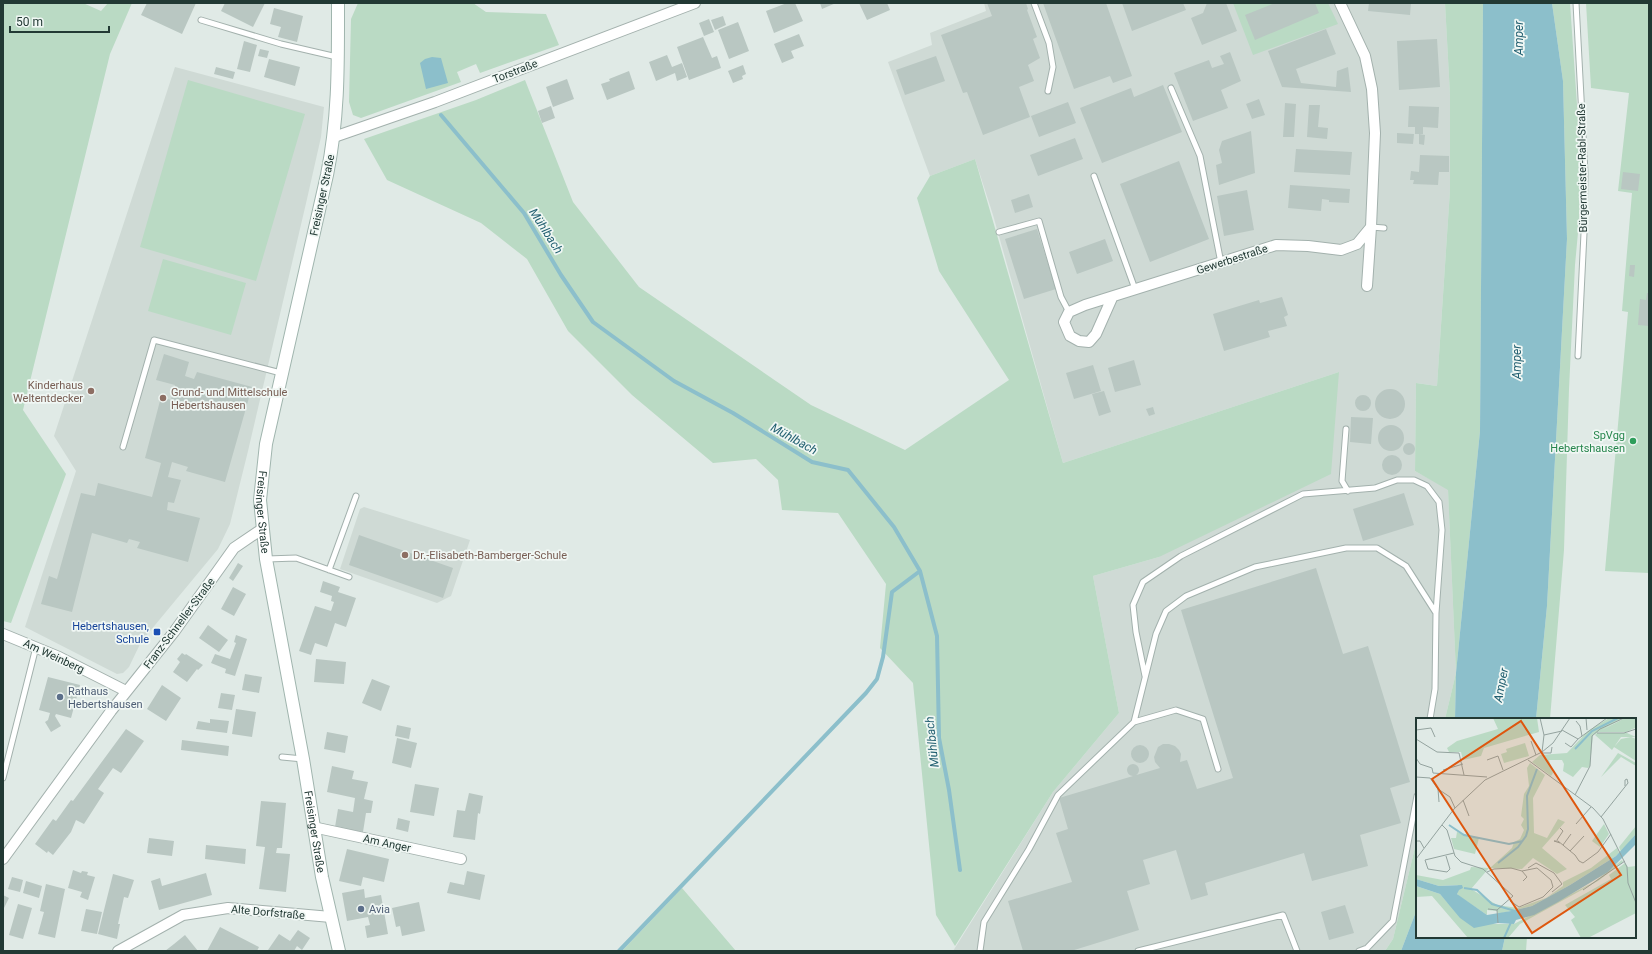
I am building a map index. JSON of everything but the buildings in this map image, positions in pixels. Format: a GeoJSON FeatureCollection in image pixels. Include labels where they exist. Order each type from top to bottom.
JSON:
{"type":"FeatureCollection","features":[{"type":"Feature","properties":{"kind":"main road","name":"Freisinger Straße"},"geometry":{"type":"LineString","coordinates":[[339,3],[337,103],[334,137],[283,374],[266,444],[260,500],[266,559],[303,759],[313,827],[339,951]]}},
{"type":"Feature","properties":{"kind":"street","name":"Torstraße"},"geometry":{"type":"LineString","coordinates":[[334,137],[421,107],[695,3]]}},
{"type":"Feature","properties":{"kind":"street"},"geometry":{"type":"LineString","coordinates":[[1340,3],[1365,56],[1372,89],[1375,133],[1367,286]]}},
{"type":"Feature","properties":{"kind":"street","name":"Gewerbestraße"},"geometry":{"type":"LineString","coordinates":[[1069,312],[1085,305],[1112,298],[1276,245],[1308,246],[1341,250],[1357,244],[1371,227]]}},
{"type":"Feature","properties":{"kind":"street"},"geometry":{"type":"LineString","coordinates":[[1069,312],[1064,322],[1070,336],[1079,341],[1089,342],[1096,334],[1112,298]]}},
{"type":"Feature","properties":{"kind":"street","name":"Franz-Schneller-Straße"},"geometry":{"type":"LineString","coordinates":[[3,859],[126,691],[170,637],[234,548],[262,529]]}},
{"type":"Feature","properties":{"kind":"street","name":"Am Weinberg"},"geometry":{"type":"LineString","coordinates":[[3,634],[59,657],[126,691]]}},
{"type":"Feature","properties":{"kind":"street","name":"Am Anger"},"geometry":{"type":"LineString","coordinates":[[313,827],[461,859]]}},
{"type":"Feature","properties":{"kind":"street","name":"Alte Dorfstraße"},"geometry":{"type":"LineString","coordinates":[[118,951],[183,915],[228,908],[331,917]]}},
{"type":"Feature","properties":{"kind":"lane"},"geometry":{"type":"LineString","coordinates":[[1034,3],[1049,43],[1053,67],[1048,91]]}},
{"type":"Feature","properties":{"kind":"lane","name":"Bürgermeister-Rabl-Straße"},"geometry":{"type":"LineString","coordinates":[[1576,3],[1584,173],[1584,233],[1578,356]]}},
{"type":"Feature","properties":{"kind":"lane"},"geometry":{"type":"LineString","coordinates":[[201,20],[281,44],[338,58]]}},
{"type":"Feature","properties":{"kind":"lane"},"geometry":{"type":"LineString","coordinates":[[1171,88],[1200,156],[1221,262]]}},
{"type":"Feature","properties":{"kind":"lane"},"geometry":{"type":"LineString","coordinates":[[1094,176],[1135,290]]}},
{"type":"Feature","properties":{"kind":"lane"},"geometry":{"type":"LineString","coordinates":[[1000,232],[1039,221],[1061,298],[1069,312]]}},
{"type":"Feature","properties":{"kind":"lane"},"geometry":{"type":"LineString","coordinates":[[1371,227],[1384,228]]}},
{"type":"Feature","properties":{"kind":"lane"},"geometry":{"type":"LineString","coordinates":[[123,447],[154,340],[283,374]]}},
{"type":"Feature","properties":{"kind":"lane"},"geometry":{"type":"LineString","coordinates":[[1346,429],[1342,481],[1348,491]]}},
{"type":"Feature","properties":{"kind":"lane"},"geometry":{"type":"LineString","coordinates":[[1145,676],[1136,632],[1133,605],[1143,582],[1181,556],[1303,494],[1374,488],[1397,480],[1414,480],[1427,486],[1439,502],[1442,530],[1436,613],[1435,689],[1430,718]]}},
{"type":"Feature","properties":{"kind":"lane"},"geometry":{"type":"LineString","coordinates":[[329,570],[356,496]]}},
{"type":"Feature","properties":{"kind":"lane"},"geometry":{"type":"LineString","coordinates":[[1134,722],[1156,634],[1166,611],[1186,596],[1255,567],[1346,548],[1376,548],[1406,566],[1436,613]]}},
{"type":"Feature","properties":{"kind":"lane"},"geometry":{"type":"LineString","coordinates":[[266,559],[296,558],[349,577]]}},
{"type":"Feature","properties":{"kind":"lane"},"geometry":{"type":"LineString","coordinates":[[3,778],[36,647]]}},
{"type":"Feature","properties":{"kind":"lane"},"geometry":{"type":"LineString","coordinates":[[980,951],[984,922],[1029,849],[1058,795],[1134,722],[1176,710],[1203,719],[1218,769]]}},
{"type":"Feature","properties":{"kind":"lane"},"geometry":{"type":"LineString","coordinates":[[282,757],[303,759]]}},
{"type":"Feature","properties":{"kind":"lane"},"geometry":{"type":"LineString","coordinates":[[1359,951],[1367,948],[1393,921],[1416,801]]}},
{"type":"Feature","properties":{"kind":"lane"},"geometry":{"type":"LineString","coordinates":[[1138,951],[1283,915],[1297,951]]}},
{"type":"Feature","properties":{"kind":"shaded area"},"geometry":{"type":"Polygon","coordinates":[[[984,3],[1445,3],[1450,95],[1450,190],[1437,386],[1416,383],[1415,471],[1448,489],[1456,673],[1445,718],[1416,718],[1416,843],[1393,939],[1385,951],[953,951],[1053,792],[1119,713],[1093,576],[1159,557],[1339,372],[1063,463],[993,215],[975,159],[930,176],[888,62],[932,45],[930,33],[986,11],[984,3]]]}},
{"type":"Feature","properties":{"kind":"shaded area","name":"Grund- und Mittelschule Hebertshausen"},"geometry":{"type":"Polygon","coordinates":[[[175,67],[324,107],[321,137],[230,524],[218,549],[141,642],[129,667],[123,673],[117,674],[25,627],[76,471],[54,436],[175,67]]]}},
{"type":"Feature","properties":{"kind":"shaded area","name":"Dr.-Elisabeth-Bamberger-Schule"},"geometry":{"type":"Polygon","coordinates":[[[364,507],[470,540],[451,596],[437,603],[340,569],[360,509],[364,507]]]}},
{"type":"Feature","properties":{"kind":"green space"},"geometry":{"type":"Polygon","coordinates":[[[3,3],[83,3],[101,11],[108,3],[132,3],[110,54],[23,410],[66,474],[11,623],[3,621],[3,3]]]}},
{"type":"Feature","properties":{"kind":"green space"},"geometry":{"type":"Polygon","coordinates":[[[358,3],[473,3],[486,12],[546,14],[559,45],[480,73],[476,64],[457,72],[461,82],[361,118],[353,115],[349,102],[351,19],[358,3]]]}},
{"type":"Feature","properties":{"kind":"green space"},"geometry":{"type":"Polygon","coordinates":[[[1233,3],[1328,3],[1338,24],[1253,55],[1233,3]]]}},
{"type":"Feature","properties":{"kind":"green space"},"geometry":{"type":"Polygon","coordinates":[[[1445,3],[1483,3],[1480,431],[1456,673],[1448,490],[1415,471],[1416,383],[1437,386],[1450,190],[1450,95],[1445,3]]]}},
{"type":"Feature","properties":{"kind":"green space"},"geometry":{"type":"Polygon","coordinates":[[[1552,3],[1570,3],[1581,163],[1581,200],[1575,265],[1569,389],[1564,550],[1550,718],[1536,718],[1547,606],[1567,239],[1563,81],[1552,3]]]}},
{"type":"Feature","properties":{"kind":"green space","name":"SpVgg Hebertshausen"},"geometry":{"type":"Polygon","coordinates":[[[1586,3],[1649,3],[1649,573],[1605,571],[1628,312],[1622,311],[1632,193],[1618,191],[1629,93],[1591,88],[1586,3]]]}},
{"type":"Feature","properties":{"kind":"green space"},"geometry":{"type":"Polygon","coordinates":[[[188,80],[305,114],[256,281],[140,247],[188,80]]]}},
{"type":"Feature","properties":{"kind":"green space"},"geometry":{"type":"Polygon","coordinates":[[[525,80],[573,202],[639,287],[811,405],[905,450],[1009,380],[939,271],[917,198],[930,176],[975,159],[1063,463],[1339,372],[1331,474],[1159,557],[1093,576],[1119,713],[1053,792],[955,946],[936,915],[913,683],[880,648],[886,584],[838,513],[782,510],[778,480],[756,459],[713,463],[632,395],[568,331],[527,259],[481,223],[387,180],[364,139],[476,100],[525,80]]]}},
{"type":"Feature","properties":{"kind":"green space"},"geometry":{"type":"Polygon","coordinates":[[[163,259],[246,283],[231,335],[148,311],[163,259]]]}},
{"type":"Feature","properties":{"kind":"green space"},"geometry":{"type":"Polygon","coordinates":[[[1456,673],[1455,718],[1445,718],[1456,673]]]}},
{"type":"Feature","properties":{"kind":"green space"},"geometry":{"type":"Polygon","coordinates":[[[1416,843],[1416,912],[1401,951],[1385,951],[1393,939],[1416,843]]]}},
{"type":"Feature","properties":{"kind":"green space"},"geometry":{"type":"Polygon","coordinates":[[[682,888],[736,951],[622,951],[682,888]]]}},
{"type":"Feature","properties":{"kind":"green space"},"geometry":{"type":"Polygon","coordinates":[[[1505,938],[1527,938],[1526,951],[1502,951],[1505,938]]]}},
{"type":"Feature","properties":{"kind":"water","name":"Amper"},"geometry":{"type":"Polygon","coordinates":[[[1483,3],[1552,3],[1563,81],[1567,239],[1547,606],[1536,718],[1455,718],[1456,673],[1480,431],[1483,3]]]}},
{"type":"Feature","properties":{"kind":"water"},"geometry":{"type":"Polygon","coordinates":[[[432,57],[441,58],[448,83],[426,89],[420,63],[425,59],[432,57]]]}},
{"type":"Feature","properties":{"kind":"water"},"geometry":{"type":"Polygon","coordinates":[[[1416,912],[1416,938],[1505,938],[1502,951],[1401,951],[1416,912]]]}},
{"type":"Feature","properties":{"kind":"waterway","name":"Mühlbach"},"geometry":{"type":"LineString","coordinates":[[441,115],[524,213],[561,275],[593,322],[674,381],[733,413],[812,462],[848,470],[894,527],[920,571],[937,636],[939,738],[949,790],[960,870]]}},
{"type":"Feature","properties":{"kind":"waterway"},"geometry":{"type":"LineString","coordinates":[[619,951],[866,693],[877,679],[883,657],[892,592],[920,571]]}},
{"type":"Feature","properties":{"kind":"place","name":"Kinderhaus Weltentdecker"},"geometry":{"type":"Point","coordinates":[91,391]}},
{"type":"Feature","properties":{"kind":"place","name":"Grund- und Mittelschule Hebertshausen"},"geometry":{"type":"Point","coordinates":[163,398]}},
{"type":"Feature","properties":{"kind":"place","name":"SpVgg Hebertshausen"},"geometry":{"type":"Point","coordinates":[1633,441]}},
{"type":"Feature","properties":{"kind":"place","name":"Dr.-Elisabeth-Bamberger-Schule"},"geometry":{"type":"Point","coordinates":[405,555]}},
{"type":"Feature","properties":{"kind":"place","name":"Hebertshausen, Schule"},"geometry":{"type":"Point","coordinates":[157,632]}},
{"type":"Feature","properties":{"kind":"place","name":"Rathaus Hebertshausen"},"geometry":{"type":"Point","coordinates":[60,697]}},
{"type":"Feature","properties":{"kind":"place","name":"Avia"},"geometry":{"type":"Point","coordinates":[361,909]}}]}
